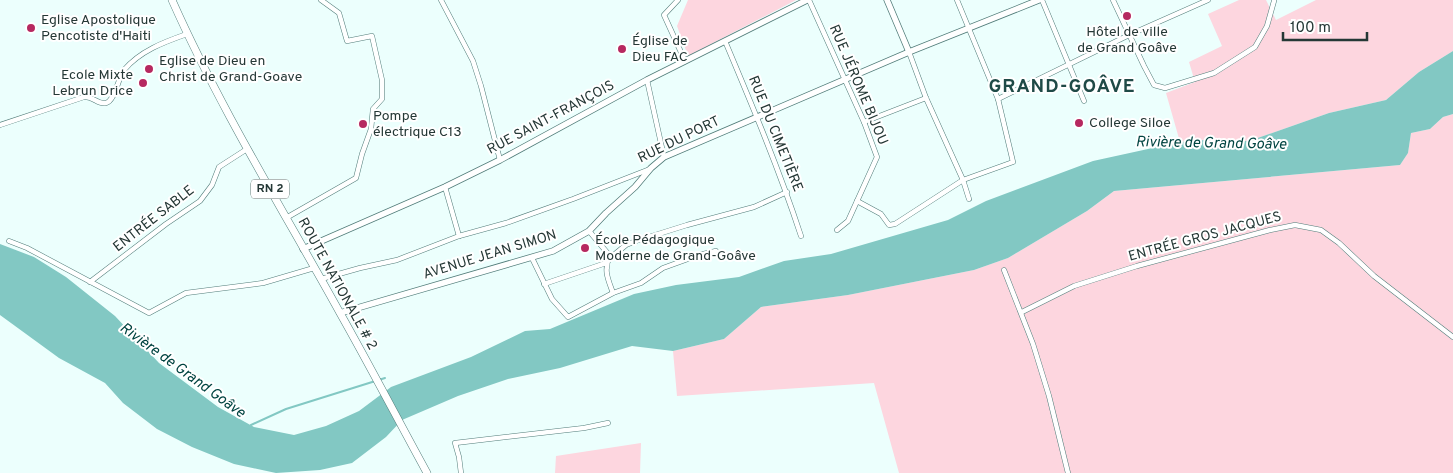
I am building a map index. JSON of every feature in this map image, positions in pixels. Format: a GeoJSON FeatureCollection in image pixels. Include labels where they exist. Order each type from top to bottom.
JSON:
{"type":"FeatureCollection","features":[{"type":"Feature","properties":{"kind":"main road","name":"ROUTE NATIONALE # 2"},"geometry":{"type":"LineString","coordinates":[[172,0],[187,34],[247,149],[374,374],[427,473]]}},
{"type":"Feature","properties":{"kind":"street"},"geometry":{"type":"LineString","coordinates":[[286,218],[356,178],[362,154],[372,129],[373,109],[382,99],[382,80],[372,36],[347,41],[340,13],[321,0]]}},
{"type":"Feature","properties":{"kind":"street"},"geometry":{"type":"LineString","coordinates":[[441,0],[473,61],[500,160]]}},
{"type":"Feature","properties":{"kind":"street"},"geometry":{"type":"LineString","coordinates":[[678,0],[664,15],[685,61]]}},
{"type":"Feature","properties":{"kind":"street","name":"RUE SAINT-FRANÇOIS"},"geometry":{"type":"LineString","coordinates":[[303,248],[445,187],[500,160],[647,80],[808,0]]}},
{"type":"Feature","properties":{"kind":"street","name":"RUE JÉROME BIJOU"},"geometry":{"type":"LineString","coordinates":[[808,0],[846,80],[877,157],[848,221],[836,230]]}},
{"type":"Feature","properties":{"kind":"street"},"geometry":{"type":"LineString","coordinates":[[887,0],[926,98],[963,180],[969,200]]}},
{"type":"Feature","properties":{"kind":"street"},"geometry":{"type":"LineString","coordinates":[[857,201],[882,214],[889,225],[895,224],[963,180],[1013,162],[998,99],[957,0]]}},
{"type":"Feature","properties":{"kind":"street"},"geometry":{"type":"LineString","coordinates":[[1040,0],[1084,101]]}},
{"type":"Feature","properties":{"kind":"street","name":"RUE DU PORT"},"geometry":{"type":"LineString","coordinates":[[321,279],[397,260],[459,236],[506,223],[573,199],[651,168],[664,158],[909,52],[1040,0]]}},
{"type":"Feature","properties":{"kind":"street"},"geometry":{"type":"LineString","coordinates":[[1113,0],[1154,85],[1165,88],[1214,73],[1255,47],[1268,26],[1274,1]]}},
{"type":"Feature","properties":{"kind":"street"},"geometry":{"type":"LineString","coordinates":[[1192,0],[1195,6]]}},
{"type":"Feature","properties":{"kind":"street"},"geometry":{"type":"LineString","coordinates":[[998,99],[1129,35],[1208,0]]}},
{"type":"Feature","properties":{"kind":"street"},"geometry":{"type":"LineString","coordinates":[[0,125],[84,97],[92,97],[101,103],[107,102],[112,99],[123,72],[132,62],[155,46],[187,34]]}},
{"type":"Feature","properties":{"kind":"street","name":"RUE DU CIMETIÈRE"},"geometry":{"type":"LineString","coordinates":[[725,41],[787,192],[801,236]]}},
{"type":"Feature","properties":{"kind":"street"},"geometry":{"type":"LineString","coordinates":[[647,80],[664,158]]}},
{"type":"Feature","properties":{"kind":"street"},"geometry":{"type":"LineString","coordinates":[[864,122],[926,98]]}},
{"type":"Feature","properties":{"kind":"street","name":"ENTRÉE SABLE"},"geometry":{"type":"LineString","coordinates":[[90,282],[166,224],[200,201],[212,185],[219,166],[247,149]]}},
{"type":"Feature","properties":{"kind":"street","name":"AVENUE JEAN SIMON"},"geometry":{"type":"LineString","coordinates":[[340,313],[553,251],[589,232],[606,213],[635,187],[651,168]]}},
{"type":"Feature","properties":{"kind":"street"},"geometry":{"type":"LineString","coordinates":[[445,187],[459,236]]}},
{"type":"Feature","properties":{"kind":"street"},"geometry":{"type":"LineString","coordinates":[[613,293],[605,271],[606,263],[610,256],[626,246],[681,226],[754,207],[787,192]]}},
{"type":"Feature","properties":{"kind":"street","name":"ENTRÉE GROS JACQUES"},"geometry":{"type":"LineString","coordinates":[[1022,312],[1074,286],[1137,266],[1295,225],[1321,230],[1340,243],[1374,276],[1453,337]]}},
{"type":"Feature","properties":{"kind":"street"},"geometry":{"type":"LineString","coordinates":[[589,232],[610,256]]}},
{"type":"Feature","properties":{"kind":"street"},"geometry":{"type":"LineString","coordinates":[[9,241],[28,248],[149,313],[186,293],[263,283],[314,268]]}},
{"type":"Feature","properties":{"kind":"street"},"geometry":{"type":"LineString","coordinates":[[532,258],[552,299],[568,316],[613,293],[641,284],[670,266],[716,251]]}},
{"type":"Feature","properties":{"kind":"street"},"geometry":{"type":"LineString","coordinates":[[544,284],[606,263]]}},
{"type":"Feature","properties":{"kind":"street"},"geometry":{"type":"LineString","coordinates":[[1004,270],[1022,312],[1049,396],[1068,473]]}},
{"type":"Feature","properties":{"kind":"street"},"geometry":{"type":"LineString","coordinates":[[461,473],[455,443],[608,423]]}},
{"type":"Feature","properties":{"kind":"shaded area"},"geometry":{"type":"Polygon","coordinates":[[[688,0],[796,0],[688,56],[677,26],[688,0]]]}},
{"type":"Feature","properties":{"kind":"shaded area"},"geometry":{"type":"Polygon","coordinates":[[[1239,0],[1266,0],[1276,20],[1316,0],[1453,0],[1453,51],[1419,72],[1386,100],[1329,113],[1249,141],[1206,140],[1180,142],[1166,93],[1195,82],[1189,62],[1222,46],[1208,14],[1239,0]]]}},
{"type":"Feature","properties":{"kind":"shaded area"},"geometry":{"type":"Polygon","coordinates":[[[1453,114],[1453,473],[899,473],[874,383],[677,396],[673,351],[724,339],[761,307],[848,295],[974,270],[1008,258],[1087,211],[1114,191],[1400,165],[1408,153],[1411,133],[1430,129],[1443,117],[1453,114]]]}},
{"type":"Feature","properties":{"kind":"shaded area"},"geometry":{"type":"Polygon","coordinates":[[[641,443],[640,473],[555,473],[556,456],[641,443]]]}},
{"type":"Feature","properties":{"kind":"water","name":"Rivière de Grand Goâve"},"geometry":{"type":"Polygon","coordinates":[[[1453,51],[1453,114],[1443,117],[1430,129],[1411,133],[1408,153],[1400,165],[1114,191],[1087,211],[1008,258],[974,270],[848,295],[761,307],[724,339],[673,351],[632,346],[560,368],[508,379],[458,396],[402,420],[386,437],[352,463],[320,470],[276,473],[234,464],[192,447],[157,429],[123,403],[105,383],[59,358],[0,315],[0,244],[34,257],[66,277],[115,316],[159,363],[218,407],[254,427],[294,435],[326,426],[359,411],[391,387],[471,357],[525,331],[550,329],[634,294],[676,285],[739,277],[784,261],[831,254],[948,220],[986,201],[1093,161],[1180,142],[1206,140],[1249,141],[1329,113],[1386,100],[1419,72],[1453,51]]]}},
{"type":"Feature","properties":{"kind":"waterway"},"geometry":{"type":"LineString","coordinates":[[251,425],[286,409],[385,378]]}},
{"type":"Feature","properties":{"kind":"place","name":"Hôtel de ville de Grand Goâve"},"geometry":{"type":"Point","coordinates":[1127,16]}},
{"type":"Feature","properties":{"kind":"place","name":"Eglise Apostolique Pencotiste d'Haiti"},"geometry":{"type":"Point","coordinates":[31,28]}},
{"type":"Feature","properties":{"kind":"place","name":"Église de Dieu FAC"},"geometry":{"type":"Point","coordinates":[622,49]}},
{"type":"Feature","properties":{"kind":"place","name":"Eglise de Dieu en Christ de Grand-Goave"},"geometry":{"type":"Point","coordinates":[149,69]}},
{"type":"Feature","properties":{"kind":"place","name":"Ecole Mixte Lebrun Drice"},"geometry":{"type":"Point","coordinates":[143,83]}},
{"type":"Feature","properties":{"kind":"place","name":"College Siloe"},"geometry":{"type":"Point","coordinates":[1079,123]}},
{"type":"Feature","properties":{"kind":"place","name":"Pompe électrique C13"},"geometry":{"type":"Point","coordinates":[363,124]}},
{"type":"Feature","properties":{"kind":"place","name":"École Pédagogique Moderne de Grand-Goâve"},"geometry":{"type":"Point","coordinates":[585,248]}},
{"type":"Feature","properties":{"kind":"district","name":"GRAND-GOÂVE"},"geometry":{"type":"Point","coordinates":[1062,87]}}]}
